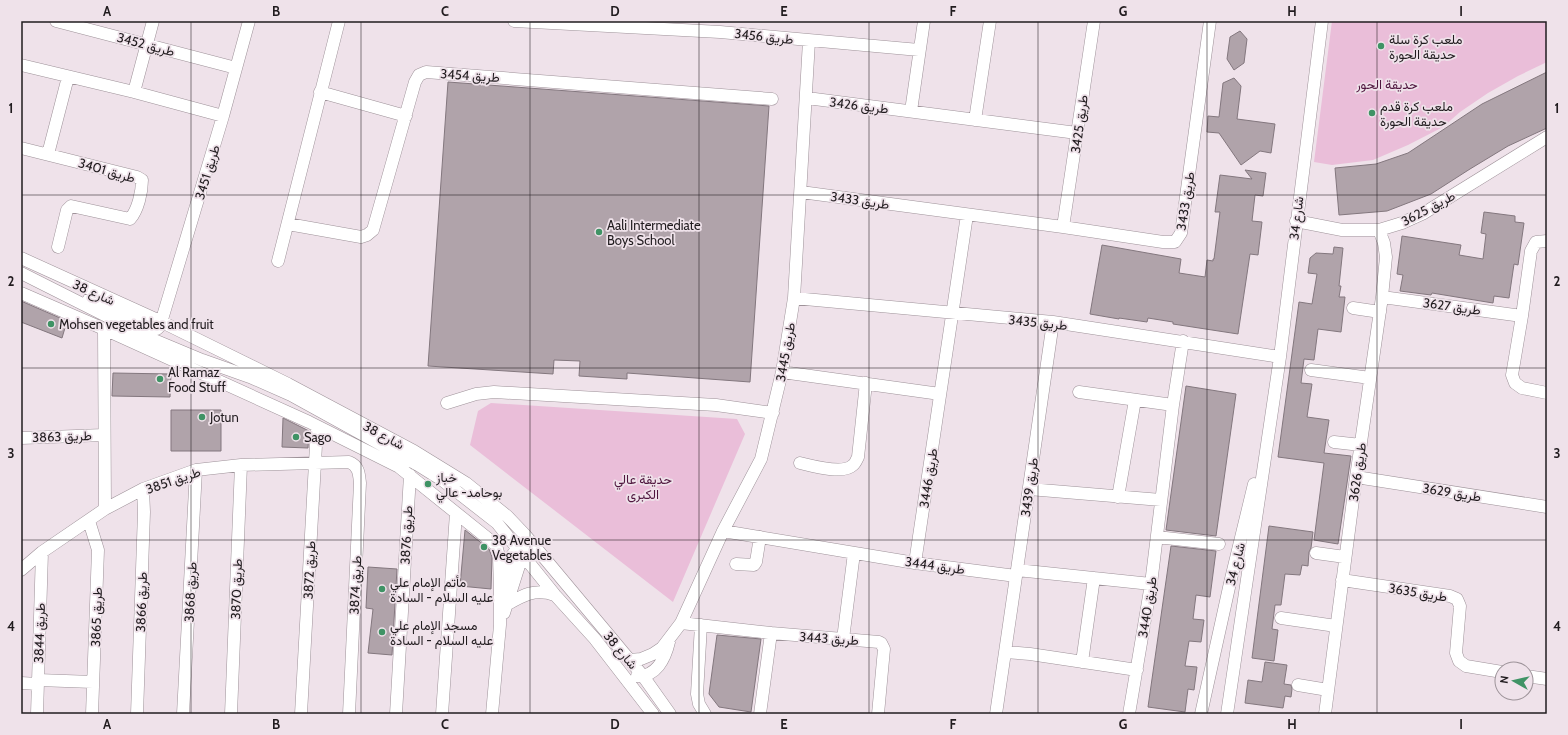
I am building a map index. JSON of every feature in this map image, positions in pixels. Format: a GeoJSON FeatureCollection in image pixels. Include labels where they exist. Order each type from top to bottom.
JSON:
{"type":"FeatureCollection","features":[{"type":"Feature","properties":{"kind":"street","name":"طريق 3452"},"geometry":{"type":"LineString","coordinates":[[56,21],[98,26],[147,45],[236,68]]}},
{"type":"Feature","properties":{"kind":"street"},"geometry":{"type":"LineString","coordinates":[[134,92],[153,21]]}},
{"type":"Feature","properties":{"kind":"street","name":"طريق 3451"},"geometry":{"type":"LineString","coordinates":[[162,322],[223,116],[249,21]]}},
{"type":"Feature","properties":{"kind":"street"},"geometry":{"type":"LineString","coordinates":[[278,261],[339,21]]}},
{"type":"Feature","properties":{"kind":"street","name":"طريق 3456"},"geometry":{"type":"LineString","coordinates":[[514,21],[721,27],[809,41],[919,50]]}},
{"type":"Feature","properties":{"kind":"street"},"geometry":{"type":"LineString","coordinates":[[911,111],[924,21]]}},
{"type":"Feature","properties":{"kind":"street"},"geometry":{"type":"LineString","coordinates":[[975,120],[990,21]]}},
{"type":"Feature","properties":{"kind":"street","name":"طريق 3425"},"geometry":{"type":"LineString","coordinates":[[1063,227],[1094,21]]}},
{"type":"Feature","properties":{"kind":"street","name":"طريق 3433"},"geometry":{"type":"LineString","coordinates":[[801,192],[1163,242],[1175,242],[1181,233],[1210,21]]}},
{"type":"Feature","properties":{"kind":"street","name":"شارع 34"},"geometry":{"type":"LineString","coordinates":[[1227,714],[1280,357],[1322,21]]}},
{"type":"Feature","properties":{"kind":"street","name":"طريق 3445"},"geometry":{"type":"LineString","coordinates":[[670,639],[681,623],[723,531],[761,458],[773,413],[782,372],[794,298],[807,98],[809,41]]}},
{"type":"Feature","properties":{"kind":"street"},"geometry":{"type":"LineString","coordinates":[[21,65],[134,92],[223,116]]}},
{"type":"Feature","properties":{"kind":"street","name":"طريق 3454"},"geometry":{"type":"LineString","coordinates":[[288,224],[361,237],[367,235],[373,230],[415,82],[419,75],[426,72],[772,98]]}},
{"type":"Feature","properties":{"kind":"street"},"geometry":{"type":"LineString","coordinates":[[48,154],[68,77]]}},
{"type":"Feature","properties":{"kind":"street"},"geometry":{"type":"LineString","coordinates":[[320,92],[406,116]]}},
{"type":"Feature","properties":{"kind":"street","name":"طريق 3426"},"geometry":{"type":"LineString","coordinates":[[807,98],[1078,133]]}},
{"type":"Feature","properties":{"kind":"street","name":"طريق 3625"},"geometry":{"type":"LineString","coordinates":[[1296,221],[1342,230],[1379,230],[1402,223],[1424,212],[1547,137]]}},
{"type":"Feature","properties":{"kind":"street","name":"طريق 3401"},"geometry":{"type":"LineString","coordinates":[[21,148],[137,177],[142,180],[142,186],[134,214],[130,219],[71,206],[67,210],[58,247]]}},
{"type":"Feature","properties":{"kind":"street"},"geometry":{"type":"LineString","coordinates":[[952,313],[967,215]]}},
{"type":"Feature","properties":{"kind":"street","name":"طريق 3626"},"geometry":{"type":"LineString","coordinates":[[1325,714],[1342,580],[1382,297],[1386,257],[1384,243],[1379,230]]}},
{"type":"Feature","properties":{"kind":"street"},"geometry":{"type":"LineString","coordinates":[[1547,241],[1536,242],[1530,251],[1522,316],[1512,375],[1515,384],[1522,388],[1547,393]]}},
{"type":"Feature","properties":{"kind":"street","name":"شارع 38"},"geometry":{"type":"LineString","coordinates":[[21,258],[162,322],[288,384],[414,451],[466,483],[507,516],[555,595],[624,674],[653,714]]}},
{"type":"Feature","properties":{"kind":"street","name":"شارع 38"},"geometry":{"type":"LineString","coordinates":[[21,274],[154,340],[202,360],[250,377],[291,395],[436,476],[525,546],[630,660],[670,714]]}},
{"type":"Feature","properties":{"kind":"street"},"geometry":{"type":"LineString","coordinates":[[21,293],[104,328],[313,424],[399,467],[496,545],[499,556],[500,626],[492,714]]}},
{"type":"Feature","properties":{"kind":"street","name":"طريق 3627"},"geometry":{"type":"LineString","coordinates":[[1382,297],[1522,316]]}},
{"type":"Feature","properties":{"kind":"street","name":"طريق 3435"},"geometry":{"type":"LineString","coordinates":[[794,298],[1053,322],[1280,357]]}},
{"type":"Feature","properties":{"kind":"street"},"geometry":{"type":"LineString","coordinates":[[78,302],[92,300],[152,329],[157,329],[162,322]]}},
{"type":"Feature","properties":{"kind":"street"},"geometry":{"type":"LineString","coordinates":[[1353,308],[1380,312]]}},
{"type":"Feature","properties":{"kind":"street","name":"طريق 3446"},"geometry":{"type":"LineString","coordinates":[[915,563],[952,313]]}},
{"type":"Feature","properties":{"kind":"street","name":"طريق 3439"},"geometry":{"type":"LineString","coordinates":[[996,714],[1053,322]]}},
{"type":"Feature","properties":{"kind":"street"},"geometry":{"type":"LineString","coordinates":[[104,328],[105,509]]}},
{"type":"Feature","properties":{"kind":"street","name":"طريق 3440"},"geometry":{"type":"LineString","coordinates":[[1129,714],[1151,584],[1173,405],[1183,342]]}},
{"type":"Feature","properties":{"kind":"street"},"geometry":{"type":"LineString","coordinates":[[1311,370],[1370,378]]}},
{"type":"Feature","properties":{"kind":"street"},"geometry":{"type":"LineString","coordinates":[[782,372],[940,394]]}},
{"type":"Feature","properties":{"kind":"street"},"geometry":{"type":"LineString","coordinates":[[800,463],[833,469],[845,469],[854,465],[858,457],[866,383]]}},
{"type":"Feature","properties":{"kind":"street"},"geometry":{"type":"LineString","coordinates":[[447,403],[476,394],[494,392],[716,404],[773,413]]}},
{"type":"Feature","properties":{"kind":"street"},"geometry":{"type":"LineString","coordinates":[[1079,392],[1173,405]]}},
{"type":"Feature","properties":{"kind":"street"},"geometry":{"type":"LineString","coordinates":[[1118,497],[1135,400]]}},
{"type":"Feature","properties":{"kind":"street","name":"شارع 34"},"geometry":{"type":"LineString","coordinates":[[1201,714],[1230,583],[1272,415]]}},
{"type":"Feature","properties":{"kind":"street"},"geometry":{"type":"LineString","coordinates":[[313,424],[330,416]]}},
{"type":"Feature","properties":{"kind":"street","name":"طريق 3872"},"geometry":{"type":"LineString","coordinates":[[300,714],[315,463],[313,424]]}},
{"type":"Feature","properties":{"kind":"street","name":"طريق 3863"},"geometry":{"type":"LineString","coordinates":[[21,438],[104,435]]}},
{"type":"Feature","properties":{"kind":"street"},"geometry":{"type":"LineString","coordinates":[[1334,442],[1361,445]]}},
{"type":"Feature","properties":{"kind":"street","name":"طريق 3851"},"geometry":{"type":"LineString","coordinates":[[21,570],[42,552],[105,509],[143,489],[196,470],[241,465],[349,462]]}},
{"type":"Feature","properties":{"kind":"street","name":"طريق 3874"},"geometry":{"type":"LineString","coordinates":[[348,714],[360,483],[359,470],[354,464],[349,462]]}},
{"type":"Feature","properties":{"kind":"street","name":"طريق 3870"},"geometry":{"type":"LineString","coordinates":[[231,714],[241,465]]}},
{"type":"Feature","properties":{"kind":"street","name":"طريق 3868"},"geometry":{"type":"LineString","coordinates":[[183,714],[196,470]]}},
{"type":"Feature","properties":{"kind":"street","name":"طريق 3876"},"geometry":{"type":"LineString","coordinates":[[396,714],[410,475]]}},
{"type":"Feature","properties":{"kind":"street","name":"طريق 3629"},"geometry":{"type":"LineString","coordinates":[[1356,478],[1547,507]]}},
{"type":"Feature","properties":{"kind":"street","name":"طريق 3866"},"geometry":{"type":"LineString","coordinates":[[137,714],[144,512],[143,489]]}},
{"type":"Feature","properties":{"kind":"street"},"geometry":{"type":"LineString","coordinates":[[1029,489],[1161,500]]}},
{"type":"Feature","properties":{"kind":"street"},"geometry":{"type":"LineString","coordinates":[[456,513],[476,520],[497,524]]}},
{"type":"Feature","properties":{"kind":"street"},"geometry":{"type":"LineString","coordinates":[[442,714],[456,513]]}},
{"type":"Feature","properties":{"kind":"street","name":"طريق 3865"},"geometry":{"type":"LineString","coordinates":[[89,521],[98,550],[92,714]]}},
{"type":"Feature","properties":{"kind":"street","name":"طريق 3444"},"geometry":{"type":"LineString","coordinates":[[723,531],[915,563],[1151,584]]}},
{"type":"Feature","properties":{"kind":"street"},"geometry":{"type":"LineString","coordinates":[[736,564],[754,565],[756,562],[760,537]]}},
{"type":"Feature","properties":{"kind":"street"},"geometry":{"type":"LineString","coordinates":[[1157,537],[1219,544]]}},
{"type":"Feature","properties":{"kind":"street"},"geometry":{"type":"LineString","coordinates":[[500,590],[508,564],[525,546]]}},
{"type":"Feature","properties":{"kind":"street"},"geometry":{"type":"LineString","coordinates":[[500,626],[525,546]]}},
{"type":"Feature","properties":{"kind":"street","name":"طريق 3844"},"geometry":{"type":"LineString","coordinates":[[37,714],[42,552]]}},
{"type":"Feature","properties":{"kind":"street"},"geometry":{"type":"LineString","coordinates":[[843,639],[854,553]]}},
{"type":"Feature","properties":{"kind":"street"},"geometry":{"type":"LineString","coordinates":[[1316,553],[1346,557]]}},
{"type":"Feature","properties":{"kind":"street"},"geometry":{"type":"LineString","coordinates":[[1082,662],[1094,578]]}},
{"type":"Feature","properties":{"kind":"street","name":"طريق 3635"},"geometry":{"type":"LineString","coordinates":[[1342,580],[1450,596],[1457,599],[1460,606],[1456,654],[1459,661],[1466,666],[1494,671]]}},
{"type":"Feature","properties":{"kind":"street"},"geometry":{"type":"LineString","coordinates":[[506,605],[530,592],[549,593],[555,595]]}},
{"type":"Feature","properties":{"kind":"street"},"geometry":{"type":"LineString","coordinates":[[1281,618],[1336,626]]}},
{"type":"Feature","properties":{"kind":"street","name":"طريق 3443"},"geometry":{"type":"LineString","coordinates":[[681,623],[882,643],[884,648],[878,714]]}},
{"type":"Feature","properties":{"kind":"street"},"geometry":{"type":"LineString","coordinates":[[701,625],[697,694],[699,704],[705,714]]}},
{"type":"Feature","properties":{"kind":"street"},"geometry":{"type":"LineString","coordinates":[[760,714],[771,633]]}},
{"type":"Feature","properties":{"kind":"street"},"geometry":{"type":"LineString","coordinates":[[630,660],[653,654],[662,648],[670,639]]}},
{"type":"Feature","properties":{"kind":"street"},"geometry":{"type":"LineString","coordinates":[[624,674],[643,676],[654,671],[662,663],[667,652],[670,639]]}},
{"type":"Feature","properties":{"kind":"street"},"geometry":{"type":"LineString","coordinates":[[1005,652],[1137,670]]}},
{"type":"Feature","properties":{"kind":"street"},"geometry":{"type":"LineString","coordinates":[[1534,677],[1547,679]]}},
{"type":"Feature","properties":{"kind":"street"},"geometry":{"type":"LineString","coordinates":[[21,683],[93,682]]}},
{"type":"Feature","properties":{"kind":"street"},"geometry":{"type":"LineString","coordinates":[[1298,685],[1328,690]]}},
{"type":"Feature","properties":{"kind":"green space","name":"حديقة الحور"},"geometry":{"type":"Polygon","coordinates":[[[1332,21],[1547,21],[1547,62],[1488,93],[1460,112],[1443,127],[1408,145],[1373,160],[1332,165],[1314,162],[1332,21]]]}},
{"type":"Feature","properties":{"kind":"green space","name":"حديقة عالي الكبرى"},"geometry":{"type":"Polygon","coordinates":[[[491,403],[737,419],[745,434],[673,602],[470,445],[478,411],[491,403]]]}},
{"type":"Feature","properties":{"kind":"building"},"geometry":{"type":"Polygon","coordinates":[[[1240,31],[1247,39],[1244,63],[1234,70],[1227,59],[1230,37],[1240,31]]]}},
{"type":"Feature","properties":{"kind":"building"},"geometry":{"type":"Polygon","coordinates":[[[1547,72],[1547,128],[1508,146],[1431,194],[1387,211],[1339,215],[1335,168],[1376,164],[1408,153],[1482,104],[1547,72]]]}},
{"type":"Feature","properties":{"kind":"building"},"geometry":{"type":"Polygon","coordinates":[[[1234,78],[1241,86],[1237,119],[1275,124],[1271,153],[1260,151],[1241,165],[1219,133],[1207,132],[1208,116],[1219,117],[1223,83],[1234,78]]]}},
{"type":"Feature","properties":{"kind":"building","name":"Aali Intermediate Boys School"},"geometry":{"type":"Polygon","coordinates":[[[448,82],[769,106],[750,382],[627,373],[627,379],[579,376],[580,361],[554,360],[553,374],[428,366],[448,82]]]}},
{"type":"Feature","properties":{"kind":"building"},"geometry":{"type":"Polygon","coordinates":[[[1245,170],[1266,173],[1263,196],[1255,195],[1252,221],[1262,222],[1258,255],[1250,254],[1238,334],[1173,324],[1173,322],[1148,318],[1147,322],[1090,314],[1102,245],[1181,259],[1179,273],[1205,277],[1207,260],[1213,261],[1214,259],[1220,212],[1215,212],[1220,175],[1252,179],[1245,170]]]}},
{"type":"Feature","properties":{"kind":"building"},"geometry":{"type":"Polygon","coordinates":[[[1484,212],[1515,216],[1515,222],[1524,223],[1518,265],[1514,264],[1509,298],[1494,296],[1493,303],[1432,293],[1431,295],[1400,291],[1403,275],[1397,274],[1402,236],[1461,245],[1459,255],[1483,259],[1486,234],[1481,233],[1484,212]]]}},
{"type":"Feature","properties":{"kind":"building"},"geometry":{"type":"Polygon","coordinates":[[[1334,247],[1343,248],[1339,297],[1345,297],[1341,332],[1318,329],[1314,360],[1304,359],[1301,383],[1312,384],[1307,417],[1329,420],[1324,453],[1351,456],[1338,544],[1314,540],[1324,463],[1278,457],[1299,302],[1312,304],[1317,274],[1308,273],[1310,258],[1316,253],[1333,254],[1334,247]]]}},
{"type":"Feature","properties":{"kind":"building"},"geometry":{"type":"Polygon","coordinates":[[[21,301],[67,321],[62,338],[21,322],[21,301]]]}},
{"type":"Feature","properties":{"kind":"building"},"geometry":{"type":"Polygon","coordinates":[[[113,373],[171,374],[170,397],[112,396],[113,373]]]}},
{"type":"Feature","properties":{"kind":"building"},"geometry":{"type":"Polygon","coordinates":[[[1186,386],[1236,394],[1216,536],[1166,530],[1186,386]]]}},
{"type":"Feature","properties":{"kind":"building"},"geometry":{"type":"Polygon","coordinates":[[[171,410],[221,410],[221,451],[171,451],[171,410]]]}},
{"type":"Feature","properties":{"kind":"building","name":"Sago"},"geometry":{"type":"Polygon","coordinates":[[[283,418],[309,431],[308,448],[282,447],[283,418]]]}},
{"type":"Feature","properties":{"kind":"building"},"geometry":{"type":"Polygon","coordinates":[[[1269,526],[1313,532],[1308,566],[1302,565],[1300,575],[1285,574],[1281,605],[1275,605],[1272,629],[1278,630],[1274,661],[1252,658],[1269,526]]]}},
{"type":"Feature","properties":{"kind":"building"},"geometry":{"type":"Polygon","coordinates":[[[465,530],[489,549],[492,557],[491,589],[460,586],[465,530]]]}},
{"type":"Feature","properties":{"kind":"building"},"geometry":{"type":"Polygon","coordinates":[[[1171,546],[1216,551],[1210,597],[1196,595],[1193,619],[1204,620],[1201,642],[1189,641],[1185,666],[1197,667],[1194,690],[1188,689],[1185,712],[1148,707],[1171,546]]]}},
{"type":"Feature","properties":{"kind":"building"},"geometry":{"type":"Polygon","coordinates":[[[368,567],[397,569],[392,655],[368,653],[373,609],[366,608],[368,567]]]}},
{"type":"Feature","properties":{"kind":"building"},"geometry":{"type":"Polygon","coordinates":[[[717,635],[761,639],[751,712],[719,707],[709,694],[717,635]]]}},
{"type":"Feature","properties":{"kind":"building"},"geometry":{"type":"Polygon","coordinates":[[[1265,662],[1287,665],[1284,684],[1291,685],[1292,689],[1291,697],[1285,696],[1283,708],[1245,703],[1248,680],[1262,682],[1265,662]]]}},
{"type":"Feature","properties":{"kind":"place","name":"ملعب كرة سلة حديقة الحورة"},"geometry":{"type":"Point","coordinates":[1381,46]}},
{"type":"Feature","properties":{"kind":"place","name":"ملعب كرة قدم حديقة الحورة"},"geometry":{"type":"Point","coordinates":[1372,113]}},
{"type":"Feature","properties":{"kind":"place","name":"Aali Intermediate Boys School"},"geometry":{"type":"Point","coordinates":[599,232]}},
{"type":"Feature","properties":{"kind":"place","name":"Mohsen vegetables and fruit"},"geometry":{"type":"Point","coordinates":[51,324]}},
{"type":"Feature","properties":{"kind":"place","name":"Al Ramaz Food Stuff"},"geometry":{"type":"Point","coordinates":[160,379]}},
{"type":"Feature","properties":{"kind":"place","name":"Jotun"},"geometry":{"type":"Point","coordinates":[202,417]}},
{"type":"Feature","properties":{"kind":"place","name":"Sago"},"geometry":{"type":"Point","coordinates":[296,437]}},
{"type":"Feature","properties":{"kind":"place","name":"خباز بوحامد- عالي"},"geometry":{"type":"Point","coordinates":[428,484]}},
{"type":"Feature","properties":{"kind":"place","name":"38 Avenue Vegetables"},"geometry":{"type":"Point","coordinates":[484,547]}},
{"type":"Feature","properties":{"kind":"place","name":"مأتم الإمام علي عليه السلام - السادة"},"geometry":{"type":"Point","coordinates":[382,589]}},
{"type":"Feature","properties":{"kind":"place","name":"مسجد الإمام علي عليه السلام - السادة"},"geometry":{"type":"Point","coordinates":[382,632]}}]}
